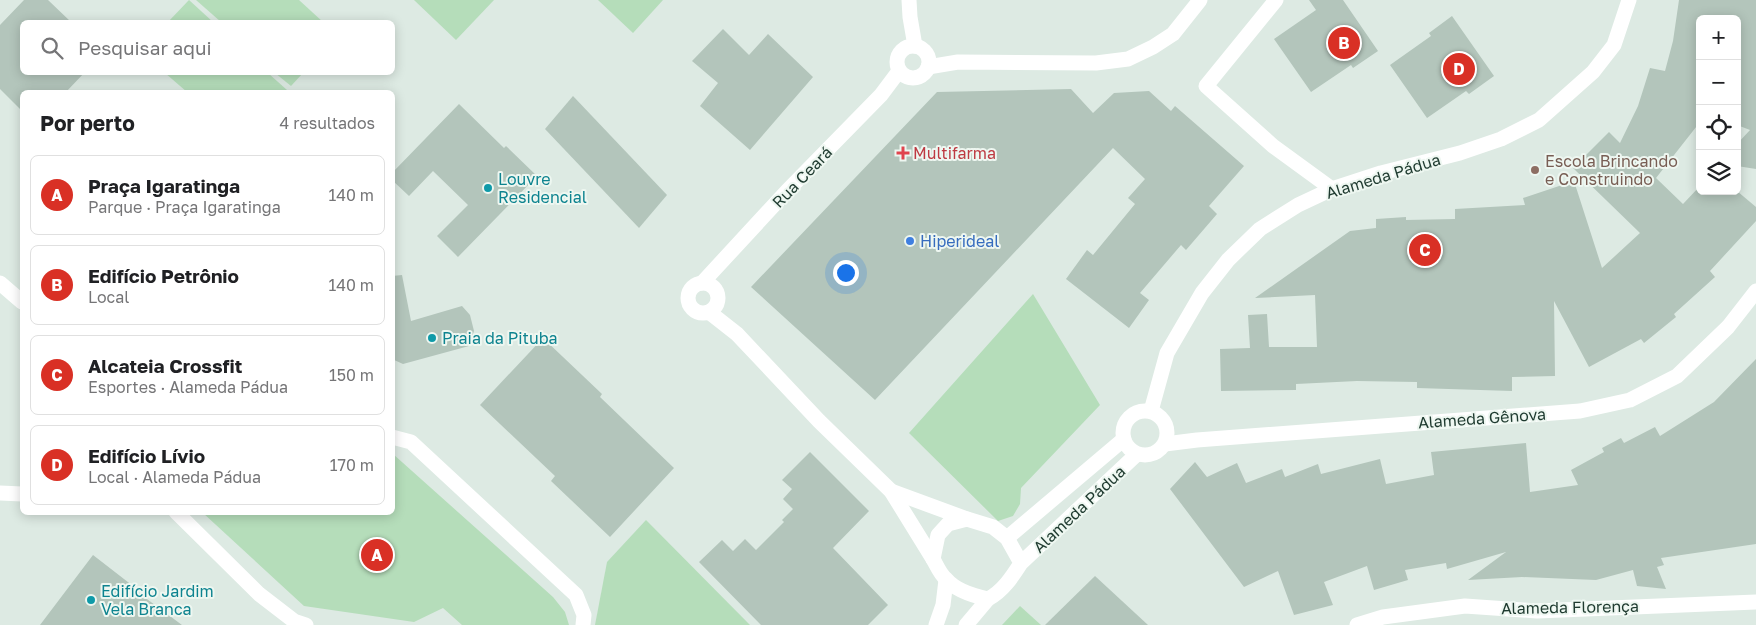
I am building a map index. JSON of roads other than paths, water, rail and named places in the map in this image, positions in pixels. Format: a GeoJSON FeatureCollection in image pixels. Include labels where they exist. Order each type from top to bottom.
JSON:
{"type":"FeatureCollection","features":[{"type":"Feature","properties":{"kind":"street"},"geometry":{"type":"LineString","coordinates":[[909,0],[911,47]]}},
{"type":"Feature","properties":{"kind":"street"},"geometry":{"type":"LineString","coordinates":[[928,62],[1096,63],[1128,59],[1153,47],[1173,34],[1200,0]]}},
{"type":"Feature","properties":{"kind":"street"},"geometry":{"type":"LineString","coordinates":[[1276,0],[1206,86],[1274,146],[1332,189]]}},
{"type":"Feature","properties":{"kind":"street","name":"Alameda Pádua"},"geometry":{"type":"LineString","coordinates":[[1151,411],[1167,353],[1202,294],[1228,260],[1260,229],[1298,205],[1332,189],[1381,173],[1460,153],[1501,140],[1539,120],[1594,72],[1614,45],[1629,0]]}},
{"type":"Feature","properties":{"kind":"street"},"geometry":{"type":"LineString","coordinates":[[911,47],[923,50],[928,62],[923,75],[915,78],[902,74],[896,62],[899,53],[911,47]]}},
{"type":"Feature","properties":{"kind":"street","name":"Rua Ceará"},"geometry":{"type":"LineString","coordinates":[[707,284],[724,260],[787,191],[902,74]]}},
{"type":"Feature","properties":{"kind":"street"},"geometry":{"type":"LineString","coordinates":[[0,283],[20,300]]}},
{"type":"Feature","properties":{"kind":"street"},"geometry":{"type":"LineString","coordinates":[[707,284],[718,294],[713,309],[705,314],[696,312],[689,304],[688,295],[693,286],[707,284]]}},
{"type":"Feature","properties":{"kind":"street","name":"Alameda Gênova"},"geometry":{"type":"LineString","coordinates":[[1165,444],[1580,411],[1630,400],[1677,376],[1728,327],[1756,291]]}},
{"type":"Feature","properties":{"kind":"street"},"geometry":{"type":"LineString","coordinates":[[713,309],[819,421],[891,491],[946,580],[959,589],[988,599]]}},
{"type":"Feature","properties":{"kind":"street"},"geometry":{"type":"LineString","coordinates":[[1139,411],[1151,411],[1163,418],[1168,430],[1165,444],[1158,452],[1148,455],[1137,454],[1131,450],[1124,439],[1123,428],[1129,417],[1139,411]]}},
{"type":"Feature","properties":{"kind":"street"},"geometry":{"type":"LineString","coordinates":[[395,438],[411,442],[576,595],[584,615],[583,625]]}},
{"type":"Feature","properties":{"kind":"street","name":"Alameda Pádua"},"geometry":{"type":"LineString","coordinates":[[1007,538],[1124,439]]}},
{"type":"Feature","properties":{"kind":"street","name":"Alameda Pádua"},"geometry":{"type":"LineString","coordinates":[[1021,563],[1137,454]]}},
{"type":"Feature","properties":{"kind":"street"},"geometry":{"type":"LineString","coordinates":[[891,491],[993,527],[1007,538],[1021,563],[1010,579],[995,595],[988,599],[966,625]]}},
{"type":"Feature","properties":{"kind":"street"},"geometry":{"type":"LineString","coordinates":[[0,493],[20,494]]}},
{"type":"Feature","properties":{"kind":"street"},"geometry":{"type":"LineString","coordinates":[[179,515],[258,594],[294,621],[306,625]]}},
{"type":"Feature","properties":{"kind":"street"},"geometry":{"type":"LineString","coordinates":[[933,559],[938,535],[948,524],[968,519]]}},
{"type":"Feature","properties":{"kind":"street"},"geometry":{"type":"LineString","coordinates":[[936,625],[943,605],[946,580]]}},
{"type":"Feature","properties":{"kind":"street","name":"Alameda Florença"},"geometry":{"type":"LineString","coordinates":[[1356,625],[1383,617],[1465,606],[1538,611],[1756,602]]}},
{"type":"Feature","properties":{"kind":"place","name":"Edifício Petrônio"},"geometry":{"type":"Point","coordinates":[1344,43]}},
{"type":"Feature","properties":{"kind":"place","name":"Edifício Lívio"},"geometry":{"type":"Point","coordinates":[1459,69]}},
{"type":"Feature","properties":{"kind":"place","name":"Multifarma"},"geometry":{"type":"Point","coordinates":[903,153]}},
{"type":"Feature","properties":{"kind":"place","name":"Escola Brincando e Construindo"},"geometry":{"type":"Point","coordinates":[1535,170]}},
{"type":"Feature","properties":{"kind":"place","name":"Louvre Residencial"},"geometry":{"type":"Point","coordinates":[488,188]}},
{"type":"Feature","properties":{"kind":"place","name":"Hiperideal"},"geometry":{"type":"Point","coordinates":[910,241]}},
{"type":"Feature","properties":{"kind":"place","name":"Alcateia Crossfit"},"geometry":{"type":"Point","coordinates":[1425,250]}},
{"type":"Feature","properties":{"kind":"place","name":"Praia da Pituba"},"geometry":{"type":"Point","coordinates":[432,338]}},
{"type":"Feature","properties":{"kind":"place","name":"Praça Igaratinga"},"geometry":{"type":"Point","coordinates":[377,555]}},
{"type":"Feature","properties":{"kind":"place","name":"Edifício Jardim Vela Branca"},"geometry":{"type":"Point","coordinates":[91,600]}}]}
